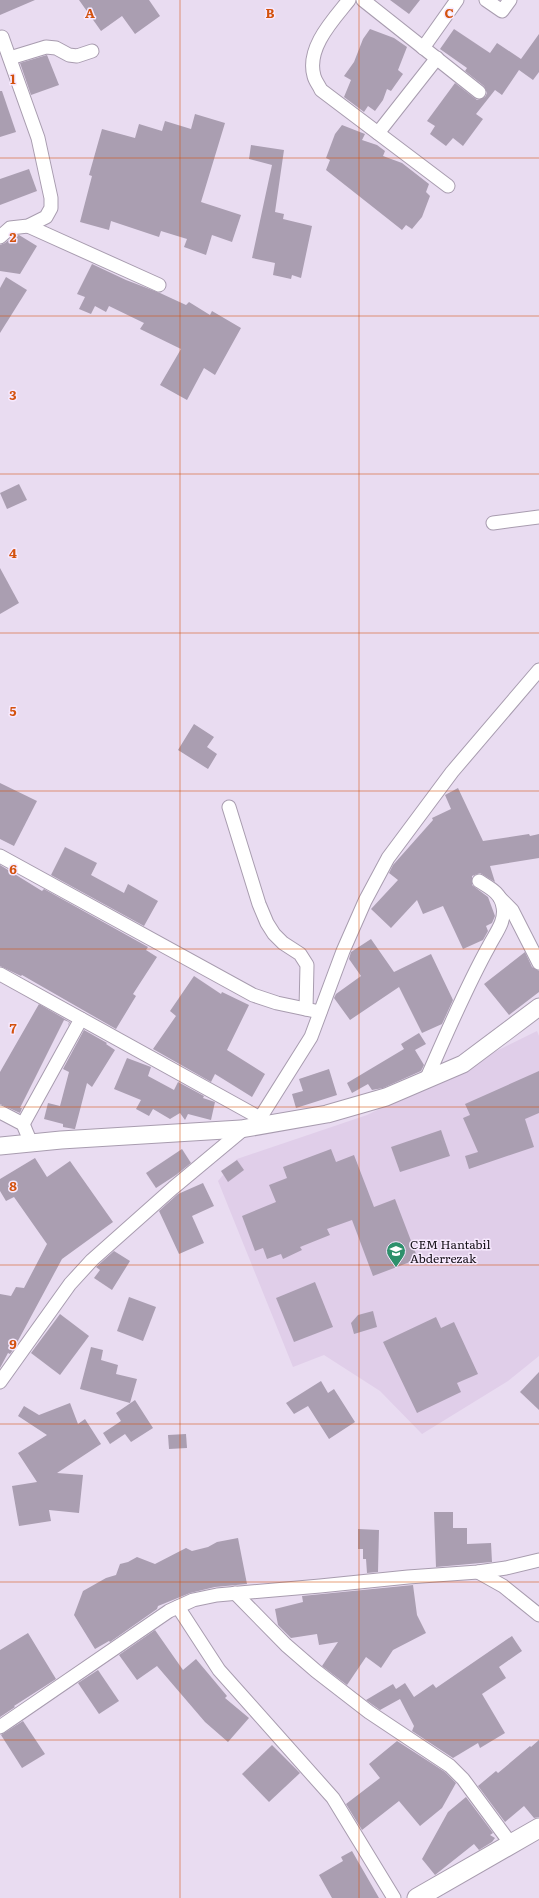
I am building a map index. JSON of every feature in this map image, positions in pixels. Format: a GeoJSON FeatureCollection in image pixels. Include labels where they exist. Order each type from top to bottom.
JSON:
{"type":"FeatureCollection","features":[{"type":"Feature","properties":{"kind":"main road"},"geometry":{"type":"LineString","coordinates":[[417,1898],[539,1828]]}},
{"type":"Feature","properties":{"kind":"street"},"geometry":{"type":"LineString","coordinates":[[349,0],[325,31],[316,49],[312,63],[314,77],[321,90],[448,186]]}},
{"type":"Feature","properties":{"kind":"street"},"geometry":{"type":"LineString","coordinates":[[363,0],[479,92]]}},
{"type":"Feature","properties":{"kind":"street"},"geometry":{"type":"LineString","coordinates":[[423,48],[457,0]]}},
{"type":"Feature","properties":{"kind":"street"},"geometry":{"type":"LineString","coordinates":[[486,0],[502,11],[510,0]]}},
{"type":"Feature","properties":{"kind":"street"},"geometry":{"type":"LineString","coordinates":[[0,38],[2,37],[10,58],[38,138],[51,198],[51,208],[46,217],[28,226],[10,228],[0,237]]}},
{"type":"Feature","properties":{"kind":"street"},"geometry":{"type":"LineString","coordinates":[[10,58],[46,47],[56,48],[69,55],[77,56],[92,51]]}},
{"type":"Feature","properties":{"kind":"street"},"geometry":{"type":"LineString","coordinates":[[378,133],[437,58]]}},
{"type":"Feature","properties":{"kind":"street"},"geometry":{"type":"LineString","coordinates":[[28,226],[160,285]]}},
{"type":"Feature","properties":{"kind":"street"},"geometry":{"type":"LineString","coordinates":[[493,523],[539,517]]}},
{"type":"Feature","properties":{"kind":"street"},"geometry":{"type":"LineString","coordinates":[[0,1382],[70,1284],[92,1260],[172,1188],[253,1124],[311,1037],[346,944],[365,901],[388,858],[452,772],[539,670]]}},
{"type":"Feature","properties":{"kind":"street"},"geometry":{"type":"LineString","coordinates":[[229,807],[259,904],[268,923],[274,934],[300,954],[307,964],[306,1009]]}},
{"type":"Feature","properties":{"kind":"street"},"geometry":{"type":"LineString","coordinates":[[0,856],[253,995],[277,1003],[320,1012]]}},
{"type":"Feature","properties":{"kind":"street"},"geometry":{"type":"LineString","coordinates":[[479,881],[494,890],[512,910],[539,963]]}},
{"type":"Feature","properties":{"kind":"street"},"geometry":{"type":"LineString","coordinates":[[426,1080],[472,977],[503,920],[504,907],[500,898]]}},
{"type":"Feature","properties":{"kind":"street"},"geometry":{"type":"LineString","coordinates":[[0,974],[81,1019],[253,1124]]}},
{"type":"Feature","properties":{"kind":"street"},"geometry":{"type":"LineString","coordinates":[[0,1146],[31,1142],[253,1124],[327,1114],[386,1097],[463,1064],[538,1008]]}},
{"type":"Feature","properties":{"kind":"street"},"geometry":{"type":"LineString","coordinates":[[23,1124],[81,1019]]}},
{"type":"Feature","properties":{"kind":"street"},"geometry":{"type":"LineString","coordinates":[[0,1112],[23,1124],[31,1142]]}},
{"type":"Feature","properties":{"kind":"street"},"geometry":{"type":"LineString","coordinates":[[0,1727],[88,1665],[178,1607],[193,1600],[217,1594],[478,1572],[506,1568],[539,1560]]}},
{"type":"Feature","properties":{"kind":"street"},"geometry":{"type":"LineString","coordinates":[[478,1572],[503,1586],[539,1615]]}},
{"type":"Feature","properties":{"kind":"street"},"geometry":{"type":"LineString","coordinates":[[235,1593],[286,1645],[316,1671],[369,1712],[450,1766],[463,1780],[511,1844]]}},
{"type":"Feature","properties":{"kind":"street"},"geometry":{"type":"LineString","coordinates":[[178,1607],[219,1670],[333,1798],[394,1898]]}},
{"type":"Feature","properties":{"kind":"shaded area","name":"CEM Hantabil Abderrezak"},"geometry":{"type":"Polygon","coordinates":[[[537,1031],[539,1036],[539,1356],[508,1381],[422,1434],[380,1391],[324,1355],[293,1367],[218,1181],[237,1159],[367,1115],[537,1031]]]}},
{"type":"Feature","properties":{"kind":"building"},"geometry":{"type":"Polygon","coordinates":[[[0,0],[35,0],[0,15],[0,0]]]}},
{"type":"Feature","properties":{"kind":"building"},"geometry":{"type":"Polygon","coordinates":[[[79,0],[149,0],[160,16],[135,34],[122,16],[101,31],[79,0]]]}},
{"type":"Feature","properties":{"kind":"building"},"geometry":{"type":"Polygon","coordinates":[[[390,0],[420,0],[409,14],[390,0]]]}},
{"type":"Feature","properties":{"kind":"building"},"geometry":{"type":"Polygon","coordinates":[[[370,29],[394,38],[407,47],[398,70],[403,74],[391,91],[387,89],[383,100],[375,111],[368,106],[364,112],[344,97],[351,80],[344,76],[354,62],[363,39],[370,29]]]}},
{"type":"Feature","properties":{"kind":"building"},"geometry":{"type":"Polygon","coordinates":[[[454,29],[490,53],[497,43],[521,59],[539,34],[539,72],[533,80],[519,70],[502,95],[495,90],[476,114],[483,119],[463,146],[453,138],[446,146],[430,134],[435,126],[427,121],[455,83],[477,100],[485,97],[487,93],[484,86],[465,71],[467,68],[440,49],[454,29]]]}},
{"type":"Feature","properties":{"kind":"building"},"geometry":{"type":"Polygon","coordinates":[[[47,55],[59,85],[31,95],[20,63],[47,55]]]}},
{"type":"Feature","properties":{"kind":"building"},"geometry":{"type":"Polygon","coordinates":[[[0,91],[2,91],[16,132],[0,137],[0,91]]]}},
{"type":"Feature","properties":{"kind":"building"},"geometry":{"type":"Polygon","coordinates":[[[195,114],[225,123],[201,202],[241,215],[232,242],[212,235],[206,255],[184,247],[187,239],[161,231],[159,237],[111,221],[109,230],[80,222],[92,176],[89,175],[102,129],[135,138],[139,124],[162,131],[165,121],[191,129],[195,114]]]}},
{"type":"Feature","properties":{"kind":"building"},"geometry":{"type":"Polygon","coordinates":[[[342,125],[365,134],[362,140],[377,145],[385,151],[383,156],[402,163],[429,184],[426,192],[430,196],[422,217],[412,229],[406,225],[402,230],[326,170],[330,160],[326,158],[335,134],[342,125]]]}},
{"type":"Feature","properties":{"kind":"building"},"geometry":{"type":"Polygon","coordinates":[[[251,145],[284,150],[275,212],[284,214],[283,219],[312,226],[301,278],[292,275],[291,279],[273,275],[275,263],[252,258],[272,165],[249,159],[251,145]]]}},
{"type":"Feature","properties":{"kind":"building"},"geometry":{"type":"Polygon","coordinates":[[[29,169],[37,191],[0,205],[0,179],[29,169]]]}},
{"type":"Feature","properties":{"kind":"building"},"geometry":{"type":"Polygon","coordinates":[[[19,235],[37,246],[20,274],[0,271],[0,245],[5,243],[13,236],[19,235]]]}},
{"type":"Feature","properties":{"kind":"building"},"geometry":{"type":"Polygon","coordinates":[[[92,264],[186,305],[189,302],[210,315],[212,311],[241,328],[215,375],[204,368],[187,400],[160,385],[181,349],[140,329],[144,323],[109,306],[106,312],[95,306],[91,314],[79,309],[85,297],[77,294],[92,264]]]}},
{"type":"Feature","properties":{"kind":"building"},"geometry":{"type":"Polygon","coordinates":[[[6,277],[27,290],[0,333],[0,288],[6,277]]]}},
{"type":"Feature","properties":{"kind":"building"},"geometry":{"type":"Polygon","coordinates":[[[19,484],[27,500],[7,509],[0,493],[19,484]]]}},
{"type":"Feature","properties":{"kind":"building"},"geometry":{"type":"Polygon","coordinates":[[[0,568],[19,603],[0,614],[0,568]]]}},
{"type":"Feature","properties":{"kind":"building"},"geometry":{"type":"Polygon","coordinates":[[[194,724],[214,737],[207,747],[217,754],[208,769],[178,750],[194,724]]]}},
{"type":"Feature","properties":{"kind":"building"},"geometry":{"type":"Polygon","coordinates":[[[0,783],[37,801],[14,846],[0,839],[0,783]]]}},
{"type":"Feature","properties":{"kind":"building"},"geometry":{"type":"Polygon","coordinates":[[[458,788],[483,841],[529,834],[530,836],[539,834],[539,858],[490,866],[495,882],[480,873],[472,876],[472,885],[488,897],[495,916],[492,923],[486,926],[488,931],[483,940],[463,949],[443,906],[423,914],[417,900],[391,928],[371,909],[398,880],[389,873],[393,865],[433,820],[432,818],[451,809],[445,795],[458,788]]]}},
{"type":"Feature","properties":{"kind":"building"},"geometry":{"type":"Polygon","coordinates":[[[65,847],[97,863],[91,875],[124,893],[128,884],[158,901],[144,926],[51,875],[65,847]]]}},
{"type":"Feature","properties":{"kind":"building"},"geometry":{"type":"Polygon","coordinates":[[[0,865],[42,891],[44,889],[148,947],[146,950],[157,957],[133,994],[136,996],[116,1029],[22,975],[21,976],[0,966],[0,865]]]}},
{"type":"Feature","properties":{"kind":"building"},"geometry":{"type":"Polygon","coordinates":[[[371,939],[394,972],[431,954],[453,1000],[442,1024],[422,1033],[399,987],[350,1020],[334,998],[336,994],[361,976],[349,959],[351,952],[371,939]]]}},
{"type":"Feature","properties":{"kind":"building"},"geometry":{"type":"Polygon","coordinates":[[[525,952],[532,967],[539,971],[539,992],[509,1015],[484,984],[525,952]]]}},
{"type":"Feature","properties":{"kind":"building"},"geometry":{"type":"Polygon","coordinates":[[[194,976],[221,994],[222,992],[249,1005],[227,1050],[265,1074],[252,1097],[215,1074],[211,1082],[153,1049],[176,1016],[170,1011],[194,976]]]}},
{"type":"Feature","properties":{"kind":"building"},"geometry":{"type":"Polygon","coordinates":[[[39,1004],[70,1022],[68,1026],[69,1022],[64,1020],[20,1108],[22,1108],[20,1113],[0,1104],[0,1072],[39,1004]]]}},
{"type":"Feature","properties":{"kind":"building"},"geometry":{"type":"Polygon","coordinates":[[[84,1030],[107,1043],[106,1044],[115,1050],[92,1087],[87,1083],[74,1129],[63,1127],[63,1124],[44,1119],[48,1103],[60,1106],[69,1072],[63,1069],[84,1030]]]}},
{"type":"Feature","properties":{"kind":"building"},"geometry":{"type":"Polygon","coordinates":[[[419,1033],[426,1044],[415,1050],[424,1065],[421,1071],[383,1088],[372,1090],[368,1084],[352,1093],[347,1083],[404,1049],[401,1044],[419,1033]]]}},
{"type":"Feature","properties":{"kind":"building"},"geometry":{"type":"Polygon","coordinates":[[[127,1058],[151,1067],[148,1076],[174,1090],[178,1082],[204,1096],[203,1098],[215,1102],[211,1120],[188,1114],[185,1120],[180,1113],[170,1119],[153,1109],[149,1116],[136,1109],[141,1100],[114,1089],[127,1058]]]}},
{"type":"Feature","properties":{"kind":"building"},"geometry":{"type":"Polygon","coordinates":[[[329,1069],[337,1095],[296,1108],[292,1094],[303,1091],[299,1079],[329,1069]]]}},
{"type":"Feature","properties":{"kind":"building"},"geometry":{"type":"Polygon","coordinates":[[[539,1071],[539,1113],[525,1119],[534,1147],[469,1169],[465,1156],[478,1152],[463,1118],[470,1115],[465,1104],[539,1071]]]}},
{"type":"Feature","properties":{"kind":"building"},"geometry":{"type":"Polygon","coordinates":[[[441,1130],[450,1156],[400,1172],[391,1147],[441,1130]]]}},
{"type":"Feature","properties":{"kind":"building"},"geometry":{"type":"Polygon","coordinates":[[[182,1149],[191,1163],[156,1188],[146,1173],[182,1149]]]}},
{"type":"Feature","properties":{"kind":"building"},"geometry":{"type":"Polygon","coordinates":[[[331,1149],[336,1162],[354,1155],[374,1207],[395,1199],[418,1259],[373,1276],[352,1220],[327,1229],[330,1235],[300,1247],[302,1250],[283,1259],[281,1254],[267,1259],[263,1248],[255,1251],[242,1216],[276,1202],[269,1185],[287,1178],[283,1167],[331,1149]]]}},
{"type":"Feature","properties":{"kind":"building"},"geometry":{"type":"Polygon","coordinates":[[[35,1158],[47,1177],[70,1161],[113,1222],[62,1259],[13,1350],[10,1354],[8,1353],[0,1368],[0,1294],[11,1296],[16,1287],[24,1288],[47,1244],[14,1197],[6,1201],[0,1191],[0,1179],[35,1158]]]}},
{"type":"Feature","properties":{"kind":"building"},"geometry":{"type":"Polygon","coordinates":[[[237,1160],[244,1170],[228,1182],[221,1171],[237,1160]]]}},
{"type":"Feature","properties":{"kind":"building"},"geometry":{"type":"Polygon","coordinates":[[[203,1183],[214,1206],[192,1216],[204,1243],[179,1254],[159,1211],[178,1194],[203,1183]]]}},
{"type":"Feature","properties":{"kind":"building"},"geometry":{"type":"Polygon","coordinates":[[[114,1251],[130,1261],[112,1290],[94,1278],[100,1270],[96,1267],[114,1251]]]}},
{"type":"Feature","properties":{"kind":"building"},"geometry":{"type":"Polygon","coordinates":[[[315,1282],[333,1327],[294,1342],[276,1298],[315,1282]]]}},
{"type":"Feature","properties":{"kind":"building"},"geometry":{"type":"Polygon","coordinates":[[[129,1297],[156,1307],[143,1341],[117,1331],[129,1297]]]}},
{"type":"Feature","properties":{"kind":"building"},"geometry":{"type":"Polygon","coordinates":[[[373,1311],[377,1327],[354,1334],[351,1323],[358,1315],[373,1311]]]}},
{"type":"Feature","properties":{"kind":"building"},"geometry":{"type":"Polygon","coordinates":[[[60,1314],[89,1336],[60,1375],[31,1353],[60,1314]]]}},
{"type":"Feature","properties":{"kind":"building"},"geometry":{"type":"Polygon","coordinates":[[[436,1317],[441,1328],[454,1322],[478,1374],[457,1383],[461,1392],[417,1413],[383,1342],[436,1317]]]}},
{"type":"Feature","properties":{"kind":"building"},"geometry":{"type":"Polygon","coordinates":[[[91,1347],[103,1350],[101,1360],[118,1365],[116,1374],[137,1379],[130,1403],[80,1389],[91,1347]]]}},
{"type":"Feature","properties":{"kind":"building"},"geometry":{"type":"Polygon","coordinates":[[[539,1372],[539,1410],[520,1392],[539,1372]]]}},
{"type":"Feature","properties":{"kind":"building"},"geometry":{"type":"Polygon","coordinates":[[[321,1381],[328,1393],[334,1389],[355,1422],[329,1439],[308,1406],[294,1414],[286,1403],[321,1381]]]}},
{"type":"Feature","properties":{"kind":"building"},"geometry":{"type":"Polygon","coordinates":[[[135,1400],[153,1428],[131,1442],[125,1434],[110,1444],[103,1433],[121,1421],[116,1413],[135,1400]]]}},
{"type":"Feature","properties":{"kind":"building"},"geometry":{"type":"Polygon","coordinates":[[[70,1403],[78,1424],[85,1419],[101,1444],[57,1473],[83,1475],[79,1513],[49,1510],[51,1521],[19,1526],[12,1486],[37,1482],[18,1453],[47,1435],[18,1416],[24,1406],[39,1415],[70,1403]]]}},
{"type":"Feature","properties":{"kind":"building"},"geometry":{"type":"Polygon","coordinates":[[[186,1434],[187,1448],[169,1449],[168,1435],[186,1434]]]}},
{"type":"Feature","properties":{"kind":"building"},"geometry":{"type":"Polygon","coordinates":[[[434,1512],[453,1512],[453,1528],[467,1528],[467,1544],[491,1543],[492,1562],[436,1567],[434,1512]]]}},
{"type":"Feature","properties":{"kind":"building"},"geometry":{"type":"Polygon","coordinates":[[[358,1529],[379,1530],[378,1572],[367,1573],[366,1559],[363,1559],[363,1549],[358,1549],[358,1529]]]}},
{"type":"Feature","properties":{"kind":"building"},"geometry":{"type":"Polygon","coordinates":[[[238,1538],[247,1584],[215,1587],[190,1593],[158,1606],[157,1609],[110,1642],[109,1641],[95,1649],[74,1615],[83,1591],[106,1578],[116,1575],[120,1564],[137,1557],[155,1564],[186,1548],[192,1551],[208,1547],[217,1542],[238,1538]]]}},
{"type":"Feature","properties":{"kind":"building"},"geometry":{"type":"Polygon","coordinates":[[[413,1585],[417,1615],[426,1633],[393,1650],[381,1668],[366,1657],[347,1685],[322,1666],[338,1642],[319,1645],[317,1634],[291,1638],[278,1625],[275,1609],[303,1602],[302,1596],[413,1585]]]}},
{"type":"Feature","properties":{"kind":"building"},"geometry":{"type":"Polygon","coordinates":[[[155,1630],[183,1670],[196,1659],[227,1696],[225,1698],[249,1718],[228,1742],[205,1722],[157,1666],[137,1680],[119,1655],[155,1630]]]}},
{"type":"Feature","properties":{"kind":"building"},"geometry":{"type":"Polygon","coordinates":[[[28,1633],[56,1679],[14,1706],[15,1707],[0,1717],[0,1650],[28,1633]]]}},
{"type":"Feature","properties":{"kind":"building"},"geometry":{"type":"Polygon","coordinates":[[[512,1636],[522,1651],[499,1667],[506,1678],[482,1694],[505,1733],[480,1748],[478,1743],[453,1758],[412,1731],[414,1726],[400,1699],[380,1710],[366,1700],[393,1684],[396,1689],[405,1683],[414,1697],[433,1684],[436,1688],[512,1636]]]}},
{"type":"Feature","properties":{"kind":"building"},"geometry":{"type":"Polygon","coordinates":[[[98,1670],[119,1701],[99,1714],[78,1683],[98,1670]]]}},
{"type":"Feature","properties":{"kind":"building"},"geometry":{"type":"Polygon","coordinates":[[[23,1721],[45,1754],[22,1768],[1,1735],[23,1721]]]}},
{"type":"Feature","properties":{"kind":"building"},"geometry":{"type":"Polygon","coordinates":[[[539,1740],[539,1817],[534,1818],[524,1806],[505,1822],[478,1786],[496,1771],[498,1773],[539,1740]]]}},
{"type":"Feature","properties":{"kind":"building"},"geometry":{"type":"Polygon","coordinates":[[[397,1741],[445,1772],[456,1783],[442,1808],[420,1826],[399,1801],[362,1830],[346,1804],[380,1778],[369,1764],[397,1741]]]}},
{"type":"Feature","properties":{"kind":"building"},"geometry":{"type":"Polygon","coordinates":[[[272,1745],[300,1773],[269,1802],[242,1774],[272,1745]]]}},
{"type":"Feature","properties":{"kind":"building"},"geometry":{"type":"Polygon","coordinates":[[[466,1797],[493,1833],[490,1835],[495,1838],[492,1842],[479,1850],[474,1844],[435,1875],[422,1859],[448,1812],[466,1797]]]}},
{"type":"Feature","properties":{"kind":"building"},"geometry":{"type":"Polygon","coordinates":[[[352,1851],[379,1898],[332,1898],[319,1875],[343,1861],[341,1857],[352,1851]]]}},
{"type":"Feature","properties":{"kind":"place","name":"CEM Hantabil Abderrezak"},"geometry":{"type":"Point","coordinates":[396,1268]}}]}
